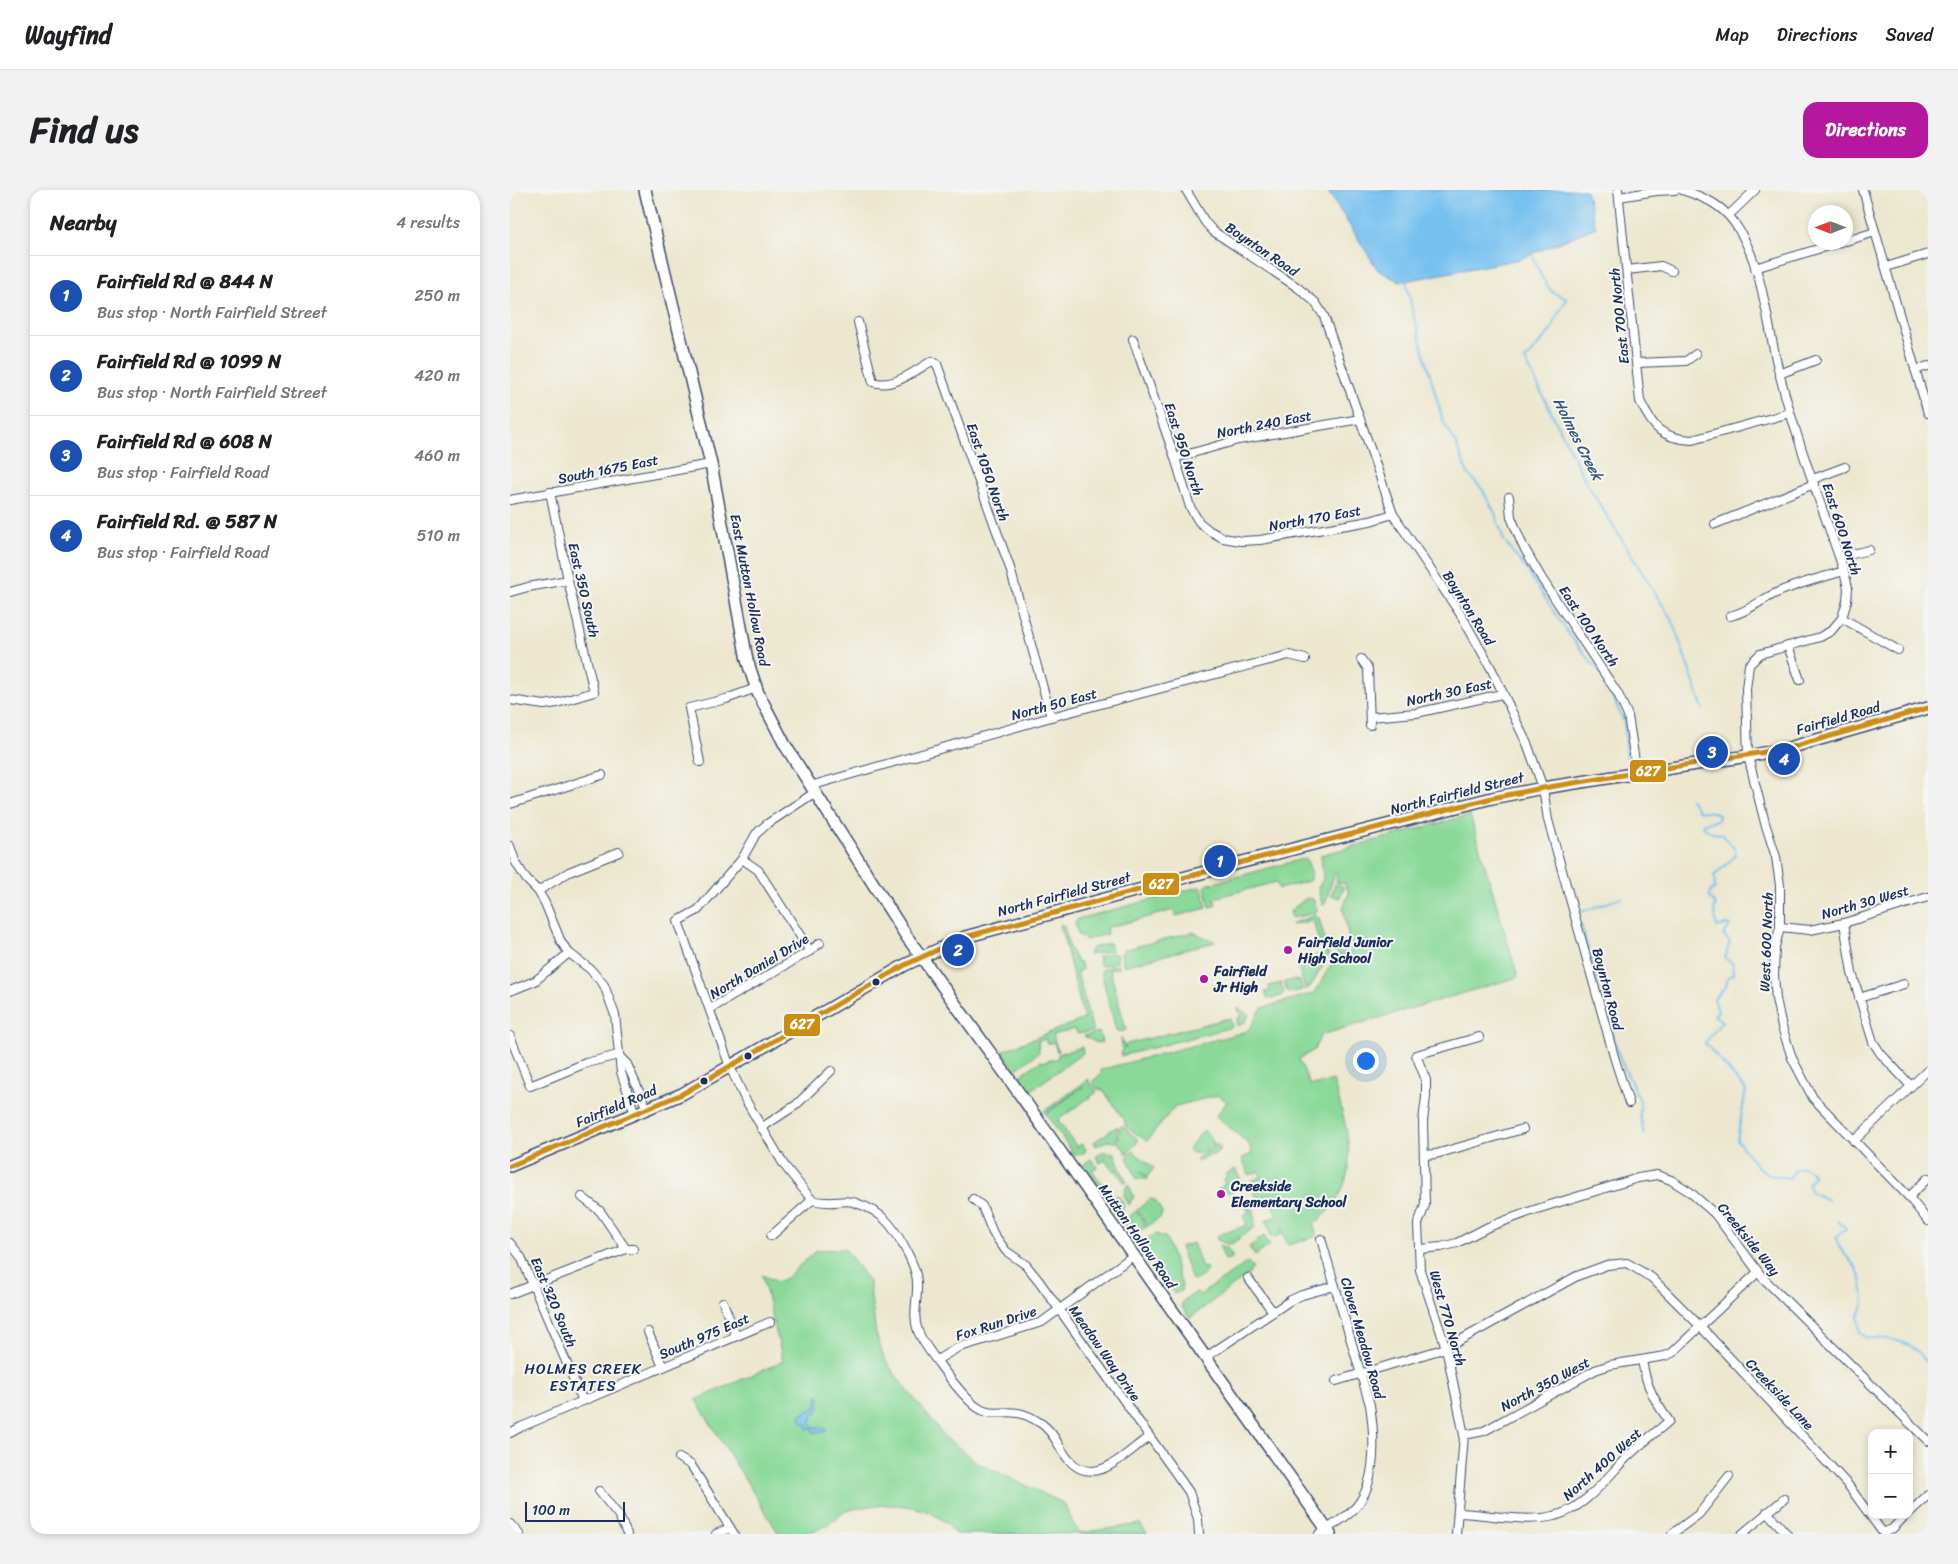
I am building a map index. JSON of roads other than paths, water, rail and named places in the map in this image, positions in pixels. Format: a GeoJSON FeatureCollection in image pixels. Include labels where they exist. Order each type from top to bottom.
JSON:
{"type":"FeatureCollection","features":[{"type":"Feature","properties":{"kind":"street","name":"East Mutton Hollow Road"},"geometry":{"type":"LineString","coordinates":[[646,190],[711,464],[747,660],[756,688],[785,746],[921,956]]}},
{"type":"Feature","properties":{"kind":"street","name":"Boynton Road"},"geometry":{"type":"LineString","coordinates":[[1186,190],[1205,222],[1213,230],[1297,287],[1315,302],[1324,316],[1392,514],[1461,615],[1491,668],[1528,746],[1543,788],[1553,837],[1615,1060],[1629,1103]]}},
{"type":"Feature","properties":{"kind":"street"},"geometry":{"type":"LineString","coordinates":[[1619,193],[1675,190]]}},
{"type":"Feature","properties":{"kind":"street"},"geometry":{"type":"LineString","coordinates":[[1682,190],[1708,199],[1729,215],[1755,190]]}},
{"type":"Feature","properties":{"kind":"street"},"geometry":{"type":"LineString","coordinates":[[1863,190],[1928,413]]}},
{"type":"Feature","properties":{"kind":"street","name":"East 700 North"},"geometry":{"type":"LineString","coordinates":[[1619,193],[1640,401],[1649,420],[1661,432],[1677,439],[1692,440],[1790,412]]}},
{"type":"Feature","properties":{"kind":"street","name":"East 600 North"},"geometry":{"type":"LineString","coordinates":[[1729,215],[1739,230],[1755,268],[1779,374],[1790,412],[1844,571],[1848,588],[1847,601],[1842,618]]}},
{"type":"Feature","properties":{"kind":"street"},"geometry":{"type":"LineString","coordinates":[[1853,239],[1875,232]]}},
{"type":"Feature","properties":{"kind":"street"},"geometry":{"type":"LineString","coordinates":[[1755,268],[1815,250]]}},
{"type":"Feature","properties":{"kind":"street"},"geometry":{"type":"LineString","coordinates":[[1886,267],[1928,254]]}},
{"type":"Feature","properties":{"kind":"street"},"geometry":{"type":"LineString","coordinates":[[1627,270],[1661,266],[1672,271]]}},
{"type":"Feature","properties":{"kind":"street","name":"East 1050 North"},"geometry":{"type":"LineString","coordinates":[[858,322],[873,382],[882,385],[892,384],[932,361],[937,364],[1010,568],[1051,717]]}},
{"type":"Feature","properties":{"kind":"street","name":"East 950 North"},"geometry":{"type":"LineString","coordinates":[[1133,339],[1175,458],[1190,508],[1199,522],[1223,538],[1240,541]]}},
{"type":"Feature","properties":{"kind":"street"},"geometry":{"type":"LineString","coordinates":[[1637,363],[1686,361],[1696,354]]}},
{"type":"Feature","properties":{"kind":"street"},"geometry":{"type":"LineString","coordinates":[[1779,374],[1816,360]]}},
{"type":"Feature","properties":{"kind":"street"},"geometry":{"type":"LineString","coordinates":[[1915,370],[1928,366]]}},
{"type":"Feature","properties":{"kind":"street","name":"North 240 East"},"geometry":{"type":"LineString","coordinates":[[1175,458],[1238,440],[1360,419]]}},
{"type":"Feature","properties":{"kind":"street","name":"South 1675 East"},"geometry":{"type":"LineString","coordinates":[[510,500],[711,464]]}},
{"type":"Feature","properties":{"kind":"street","name":"East 600 North"},"geometry":{"type":"LineString","coordinates":[[1813,481],[1845,467]]}},
{"type":"Feature","properties":{"kind":"street"},"geometry":{"type":"LineString","coordinates":[[1715,524],[1813,481]]}},
{"type":"Feature","properties":{"kind":"street","name":"East 350 South"},"geometry":{"type":"LineString","coordinates":[[510,700],[544,705],[594,692],[550,492]]}},
{"type":"Feature","properties":{"kind":"street","name":"East 100 North"},"geometry":{"type":"LineString","coordinates":[[1509,497],[1510,516],[1522,544],[1618,694],[1628,716],[1637,774]]}},
{"type":"Feature","properties":{"kind":"street","name":"North 170 East"},"geometry":{"type":"LineString","coordinates":[[1240,541],[1260,540],[1370,521],[1392,514]]}},
{"type":"Feature","properties":{"kind":"street"},"geometry":{"type":"LineString","coordinates":[[1840,557],[1870,550]]}},
{"type":"Feature","properties":{"kind":"street"},"geometry":{"type":"LineString","coordinates":[[1730,616],[1744,612],[1773,594],[1802,583],[1844,571]]}},
{"type":"Feature","properties":{"kind":"street"},"geometry":{"type":"LineString","coordinates":[[510,592],[528,586],[568,580]]}},
{"type":"Feature","properties":{"kind":"street"},"geometry":{"type":"LineString","coordinates":[[1748,756],[1746,689],[1750,665],[1760,654],[1820,637],[1831,631],[1842,618],[1898,650]]}},
{"type":"Feature","properties":{"kind":"street"},"geometry":{"type":"LineString","coordinates":[[1788,646],[1800,680]]}},
{"type":"Feature","properties":{"kind":"street","name":"North 50 East"},"geometry":{"type":"LineString","coordinates":[[710,1009],[678,921],[698,910],[742,859],[756,834],[812,789],[1051,717],[1289,656],[1305,659]]}},
{"type":"Feature","properties":{"kind":"street","name":"North 30 East"},"geometry":{"type":"LineString","coordinates":[[1360,659],[1368,669],[1370,721],[1502,694]]}},
{"type":"Feature","properties":{"kind":"street"},"geometry":{"type":"LineString","coordinates":[[700,762],[689,708],[726,699],[756,688]]}},
{"type":"Feature","properties":{"kind":"street","name":"Fairfield Road"},"geometry":{"type":"LineString","coordinates":[[1637,774],[1797,746],[1928,708]]}},
{"type":"Feature","properties":{"kind":"street","name":"West 600 North"},"geometry":{"type":"LineString","coordinates":[[1748,756],[1765,823],[1776,857],[1780,885],[1780,927],[1774,975],[1776,999],[1782,1027],[1792,1058],[1813,1098],[1909,1197],[1928,1221]]}},
{"type":"Feature","properties":{"kind":"street","name":"North Fairfield Street"},"geometry":{"type":"LineString","coordinates":[[730,1067],[921,956],[945,944],[986,930],[1066,911],[1492,798],[1543,788],[1637,774]]}},
{"type":"Feature","properties":{"kind":"street"},"geometry":{"type":"LineString","coordinates":[[510,804],[602,775]]}},
{"type":"Feature","properties":{"kind":"street"},"geometry":{"type":"LineString","coordinates":[[510,846],[515,861],[526,879],[538,891],[545,903],[558,936],[569,952],[590,970],[604,986],[615,1015],[618,1055],[624,1083],[635,1114]]}},
{"type":"Feature","properties":{"kind":"street"},"geometry":{"type":"LineString","coordinates":[[538,891],[569,872],[619,852]]}},
{"type":"Feature","properties":{"kind":"street"},"geometry":{"type":"LineString","coordinates":[[742,859],[758,870],[810,951]]}},
{"type":"Feature","properties":{"kind":"street","name":"North 30 West"},"geometry":{"type":"LineString","coordinates":[[1780,927],[1810,930],[1844,923],[1928,897]]}},
{"type":"Feature","properties":{"kind":"street"},"geometry":{"type":"LineString","coordinates":[[1844,923],[1852,973],[1873,1042],[1881,1054],[1911,1086]]}},
{"type":"Feature","properties":{"kind":"street","name":"North Daniel Drive"},"geometry":{"type":"LineString","coordinates":[[710,1009],[810,951],[820,943]]}},
{"type":"Feature","properties":{"kind":"street"},"geometry":{"type":"LineString","coordinates":[[510,991],[535,981],[569,952]]}},
{"type":"Feature","properties":{"kind":"street","name":"Mutton Hollow Road"},"geometry":{"type":"LineString","coordinates":[[921,956],[1206,1357],[1325,1532]]}},
{"type":"Feature","properties":{"kind":"street"},"geometry":{"type":"LineString","coordinates":[[1859,998],[1904,984]]}},
{"type":"Feature","properties":{"kind":"street"},"geometry":{"type":"LineString","coordinates":[[710,1009],[730,1067],[745,1099],[784,1165],[812,1200],[856,1202],[874,1211],[894,1229],[912,1262],[918,1281],[914,1308],[918,1332],[937,1360],[980,1411],[996,1414],[1018,1413],[1042,1424],[1050,1432],[1069,1460],[1078,1468],[1089,1471],[1102,1470],[1114,1465],[1133,1448],[1150,1437]]}},
{"type":"Feature","properties":{"kind":"street"},"geometry":{"type":"LineString","coordinates":[[510,1036],[530,1086],[586,1063],[618,1055]]}},
{"type":"Feature","properties":{"kind":"street","name":"West 770 North"},"geometry":{"type":"LineString","coordinates":[[1456,1534],[1464,1435],[1446,1348],[1420,1270],[1418,1224],[1425,1205],[1423,1121],[1426,1080],[1416,1055],[1479,1037]]}},
{"type":"Feature","properties":{"kind":"street"},"geometry":{"type":"LineString","coordinates":[[618,1055],[627,1064],[647,1109]]}},
{"type":"Feature","properties":{"kind":"street","name":"Fairfield Road"},"geometry":{"type":"LineString","coordinates":[[510,1166],[682,1094],[730,1067]]}},
{"type":"Feature","properties":{"kind":"street"},"geometry":{"type":"LineString","coordinates":[[1854,1141],[1928,1070]]}},
{"type":"Feature","properties":{"kind":"street"},"geometry":{"type":"LineString","coordinates":[[761,1128],[796,1105],[831,1071]]}},
{"type":"Feature","properties":{"kind":"street"},"geometry":{"type":"LineString","coordinates":[[1424,1155],[1436,1154],[1523,1129]]}},
{"type":"Feature","properties":{"kind":"street","name":"Creekside Way"},"geometry":{"type":"LineString","coordinates":[[1420,1249],[1457,1243],[1488,1227],[1537,1209],[1638,1178],[1657,1176],[1671,1180],[1690,1192],[1715,1214],[1758,1272],[1925,1432],[1928,1441]]}},
{"type":"Feature","properties":{"kind":"street"},"geometry":{"type":"LineString","coordinates":[[1909,1197],[1928,1178]]}},
{"type":"Feature","properties":{"kind":"street"},"geometry":{"type":"LineString","coordinates":[[510,1294],[630,1249],[600,1211],[582,1197]]}},
{"type":"Feature","properties":{"kind":"street","name":"Meadow Way Drive"},"geometry":{"type":"LineString","coordinates":[[973,1199],[982,1206],[993,1233],[1006,1251],[1026,1265],[1189,1492],[1198,1519],[1199,1534]]}},
{"type":"Feature","properties":{"kind":"street"},"geometry":{"type":"LineString","coordinates":[[771,1236],[812,1200]]}},
{"type":"Feature","properties":{"kind":"street","name":"Clover Meadow Road"},"geometry":{"type":"LineString","coordinates":[[1321,1239],[1370,1405],[1373,1445],[1370,1481],[1363,1498],[1351,1512],[1325,1532]]}},
{"type":"Feature","properties":{"kind":"street","name":"East 320 South"},"geometry":{"type":"LineString","coordinates":[[510,1243],[521,1257],[583,1401]]}},
{"type":"Feature","properties":{"kind":"street","name":"Fox Run Drive"},"geometry":{"type":"LineString","coordinates":[[937,1360],[957,1348],[1042,1322],[1134,1255]]}},
{"type":"Feature","properties":{"kind":"street","name":"Creekside Lane"},"geometry":{"type":"LineString","coordinates":[[1446,1348],[1577,1276],[1607,1265],[1627,1263],[1652,1278],[1701,1327],[1848,1485],[1868,1512]]}},
{"type":"Feature","properties":{"kind":"street","name":"North 350 West"},"geometry":{"type":"LineString","coordinates":[[1464,1435],[1484,1431],[1595,1370],[1672,1353],[1758,1272]]}},
{"type":"Feature","properties":{"kind":"street"},"geometry":{"type":"LineString","coordinates":[[1248,1278],[1273,1312]]}},
{"type":"Feature","properties":{"kind":"street"},"geometry":{"type":"LineString","coordinates":[[1206,1357],[1302,1295],[1335,1286]]}},
{"type":"Feature","properties":{"kind":"street"},"geometry":{"type":"LineString","coordinates":[[723,1302],[736,1336]]}},
{"type":"Feature","properties":{"kind":"street","name":"South 975 East"},"geometry":{"type":"LineString","coordinates":[[510,1433],[770,1322]]}},
{"type":"Feature","properties":{"kind":"street"},"geometry":{"type":"LineString","coordinates":[[648,1332],[663,1367]]}},
{"type":"Feature","properties":{"kind":"street"},"geometry":{"type":"LineString","coordinates":[[1336,1381],[1446,1348]]}},
{"type":"Feature","properties":{"kind":"street","name":"North 400 West"},"geometry":{"type":"LineString","coordinates":[[1459,1513],[1529,1518],[1552,1517],[1569,1512],[1583,1502],[1630,1455],[1669,1421],[1653,1398],[1645,1381],[1642,1360]]}},
{"type":"Feature","properties":{"kind":"street"},"geometry":{"type":"LineString","coordinates":[[679,1458],[691,1465],[732,1531],[716,1534]]}},
{"type":"Feature","properties":{"kind":"street"},"geometry":{"type":"LineString","coordinates":[[1672,1534],[1699,1514],[1729,1476]]}},
{"type":"Feature","properties":{"kind":"street"},"geometry":{"type":"LineString","coordinates":[[598,1491],[619,1516],[627,1534]]}},
{"type":"Feature","properties":{"kind":"street"},"geometry":{"type":"LineString","coordinates":[[1913,1508],[1928,1495]]}},
{"type":"Feature","properties":{"kind":"street"},"geometry":{"type":"LineString","coordinates":[[1742,1534],[1784,1499]]}},
{"type":"Feature","properties":{"kind":"street"},"geometry":{"type":"LineString","coordinates":[[1767,1512],[1787,1534]]}},
{"type":"Feature","properties":{"kind":"street","name":"Creekside Lane"},"geometry":{"type":"LineString","coordinates":[[1873,1519],[1883,1533],[1892,1529],[1902,1519]]}},
{"type":"Feature","properties":{"kind":"street"},"geometry":{"type":"LineString","coordinates":[[510,1524],[519,1534]]}},
{"type":"Feature","properties":{"kind":"water"},"geometry":{"type":"Polygon","coordinates":[[[1327,190],[1586,190],[1596,227],[1520,259],[1400,282],[1378,270],[1327,190]]]}},
{"type":"Feature","properties":{"kind":"water"},"geometry":{"type":"Polygon","coordinates":[[[817,1395],[820,1396],[819,1409],[816,1414],[813,1413],[810,1422],[814,1427],[826,1429],[826,1432],[813,1432],[812,1427],[807,1429],[807,1425],[801,1422],[800,1415],[815,1408],[817,1395]]]}},
{"type":"Feature","properties":{"kind":"waterway","name":"Holmes Creek"},"geometry":{"type":"LineString","coordinates":[[1531,252],[1541,276],[1552,292],[1567,299],[1554,321],[1552,329],[1525,360],[1587,484],[1672,620],[1703,709]]}},
{"type":"Feature","properties":{"kind":"waterway"},"geometry":{"type":"LineString","coordinates":[[1406,281],[1443,421],[1456,443],[1468,474],[1482,489],[1495,513],[1504,541],[1528,572],[1568,633],[1600,673]]}},
{"type":"Feature","properties":{"kind":"waterway"},"geometry":{"type":"LineString","coordinates":[[1609,688],[1624,722],[1627,761]]}},
{"type":"Feature","properties":{"kind":"waterway","name":"Holmes Creek"},"geometry":{"type":"LineString","coordinates":[[1690,799],[1699,811],[1712,812],[1719,815],[1718,820],[1704,823],[1703,827],[1712,833],[1722,834],[1734,848],[1736,855],[1714,876],[1715,888],[1710,892],[1709,897],[1716,905],[1714,909],[1717,927],[1729,924],[1730,926],[1723,935],[1730,942],[1725,958],[1733,964],[1733,974],[1728,977],[1726,986],[1714,999],[1718,1011],[1714,1015],[1722,1021],[1705,1043],[1746,1090],[1737,1140],[1757,1166],[1769,1175],[1790,1178],[1795,1169],[1803,1167],[1812,1172],[1814,1176],[1808,1184],[1811,1192],[1828,1200]]}},
{"type":"Feature","properties":{"kind":"waterway"},"geometry":{"type":"LineString","coordinates":[[1578,913],[1621,898]]}},
{"type":"Feature","properties":{"kind":"waterway"},"geometry":{"type":"LineString","coordinates":[[1581,924],[1598,985]]}},
{"type":"Feature","properties":{"kind":"waterway"},"geometry":{"type":"LineString","coordinates":[[1607,1016],[1620,1059],[1640,1101],[1640,1115],[1644,1134]]}},
{"type":"Feature","properties":{"kind":"waterway","name":"Holmes Creek"},"geometry":{"type":"LineString","coordinates":[[1838,1221],[1846,1228],[1836,1237],[1839,1247],[1857,1269],[1861,1280],[1864,1296],[1863,1306],[1858,1317],[1860,1333],[1867,1338],[1891,1340],[1907,1344],[1920,1353],[1924,1360],[1928,1362]]}},
{"type":"Feature","properties":{"kind":"place","name":"Fairfield Rd @ 608 N"},"geometry":{"type":"Point","coordinates":[1712,752]}},
{"type":"Feature","properties":{"kind":"place","name":"Fairfield Rd. @ 587 N"},"geometry":{"type":"Point","coordinates":[1784,759]}},
{"type":"Feature","properties":{"kind":"place","name":"Fairfield Rd @ 844 N"},"geometry":{"type":"Point","coordinates":[1220,861]}},
{"type":"Feature","properties":{"kind":"place","name":"Fairfield Rd @ 1099 N"},"geometry":{"type":"Point","coordinates":[958,950]}},
{"type":"Feature","properties":{"kind":"place","name":"Fairfield Junior High School"},"geometry":{"type":"Point","coordinates":[1288,950]}},
{"type":"Feature","properties":{"kind":"place","name":"Fairfield Jr High"},"geometry":{"type":"Point","coordinates":[1204,979]}},
{"type":"Feature","properties":{"kind":"place","name":"Creekside Elementary School"},"geometry":{"type":"Point","coordinates":[1221,1194]}},
{"type":"Feature","properties":{"kind":"district","name":"HOLMES CREEK ESTATES"},"geometry":{"type":"Point","coordinates":[583,1378]}}]}
